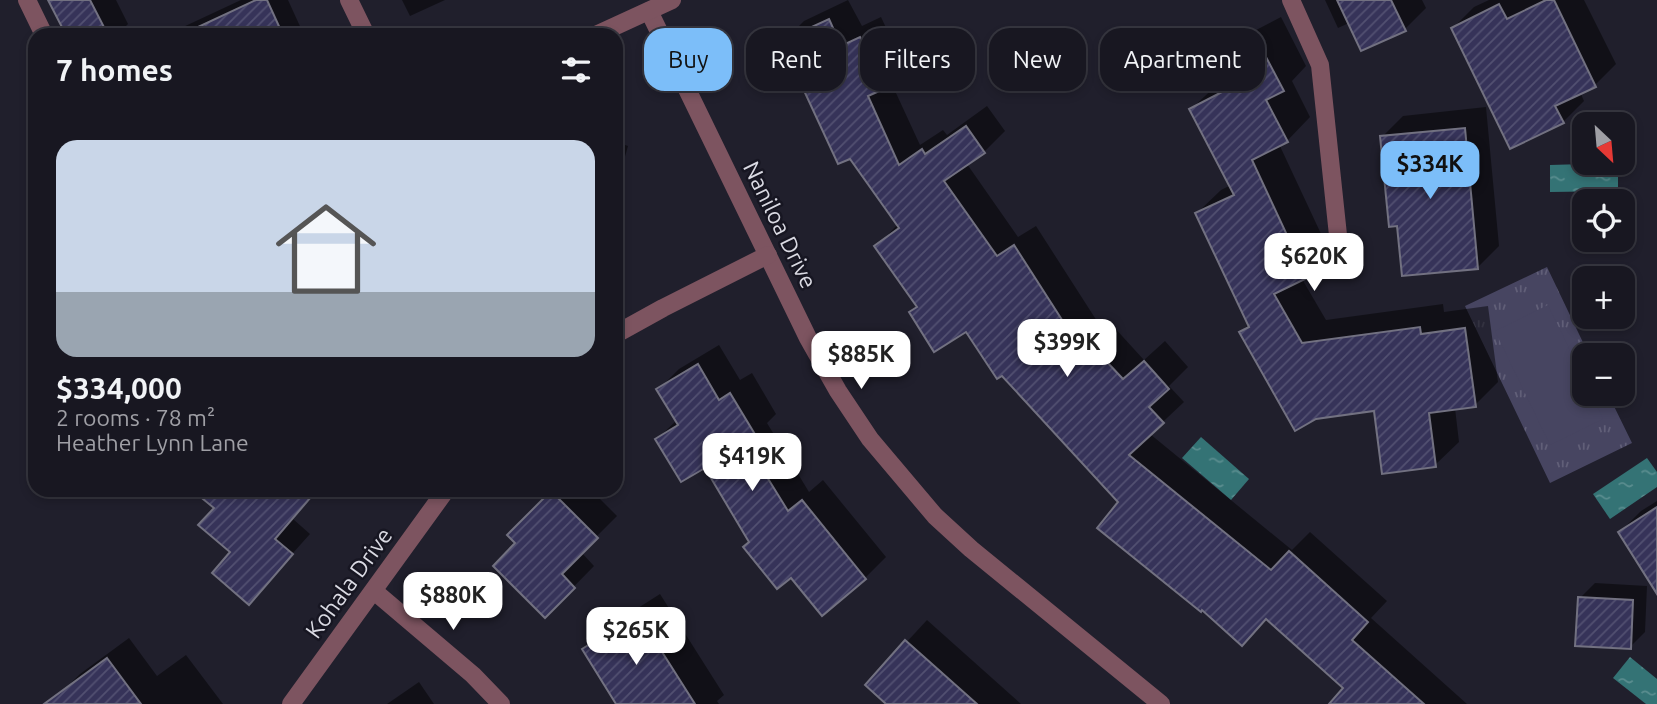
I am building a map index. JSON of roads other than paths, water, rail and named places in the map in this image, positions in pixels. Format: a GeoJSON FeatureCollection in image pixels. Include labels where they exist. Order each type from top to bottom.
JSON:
{"type":"FeatureCollection","features":[{"type":"Feature","properties":{"kind":"street"},"geometry":{"type":"LineString","coordinates":[[27,0],[41,28]]}},
{"type":"Feature","properties":{"kind":"street"},"geometry":{"type":"LineString","coordinates":[[349,0],[363,28]]}},
{"type":"Feature","properties":{"kind":"street"},"geometry":{"type":"LineString","coordinates":[[611,28],[672,0]]}},
{"type":"Feature","properties":{"kind":"street"},"geometry":{"type":"LineString","coordinates":[[1291,0],[1320,65],[1340,254]]}},
{"type":"Feature","properties":{"kind":"street","name":"Naniloa Drive"},"geometry":{"type":"LineString","coordinates":[[649,11],[808,338],[838,391],[870,439],[918,498],[971,549],[1161,704]]}},
{"type":"Feature","properties":{"kind":"street"},"geometry":{"type":"LineString","coordinates":[[623,330],[768,255]]}},
{"type":"Feature","properties":{"kind":"street","name":"Kohala Drive"},"geometry":{"type":"LineString","coordinates":[[291,704],[441,497]]}},
{"type":"Feature","properties":{"kind":"street"},"geometry":{"type":"LineString","coordinates":[[373,591],[473,675],[501,704]]}},
{"type":"Feature","properties":{"kind":"water"},"geometry":{"type":"Polygon","coordinates":[[[1572,164],[1572,175],[1618,175],[1618,189],[1550,192],[1550,165],[1572,164]]]}},
{"type":"Feature","properties":{"kind":"water"},"geometry":{"type":"Polygon","coordinates":[[[1201,437],[1249,479],[1231,500],[1182,458],[1201,437]]]}},
{"type":"Feature","properties":{"kind":"water"},"geometry":{"type":"Polygon","coordinates":[[[1647,458],[1657,472],[1657,487],[1610,519],[1593,494],[1647,458]]]}},
{"type":"Feature","properties":{"kind":"water"},"geometry":{"type":"Polygon","coordinates":[[[1630,657],[1657,679],[1657,704],[1646,704],[1613,678],[1630,657]]]}}]}
